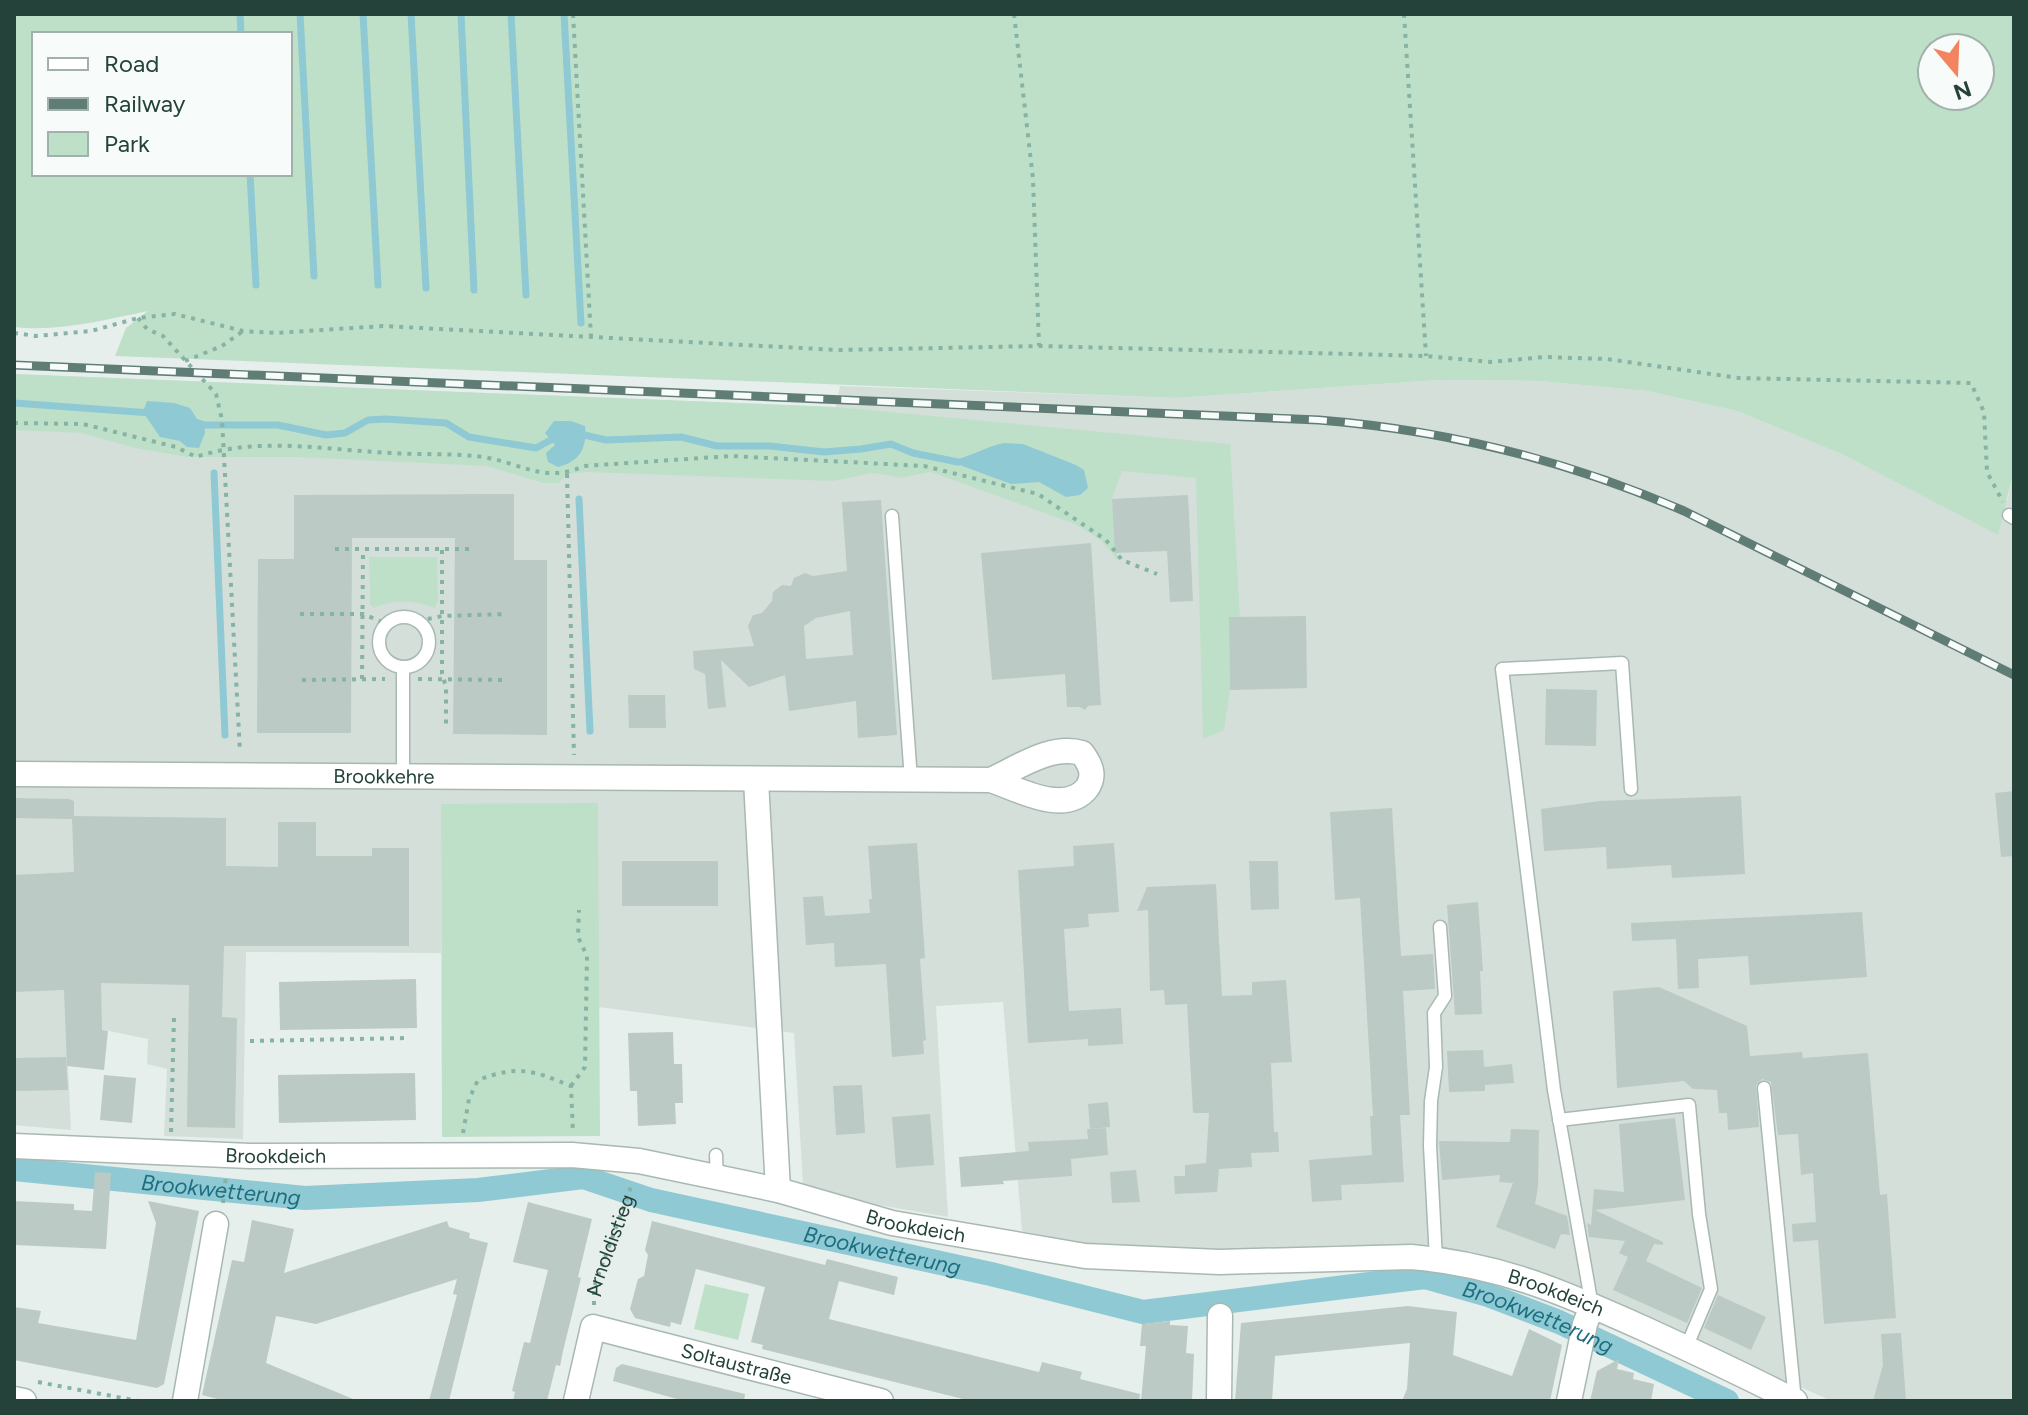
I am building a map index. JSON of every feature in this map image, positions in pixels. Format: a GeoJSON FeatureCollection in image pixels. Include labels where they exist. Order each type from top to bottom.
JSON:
{"type":"FeatureCollection","features":[{"type":"Feature","properties":{"kind":"street","name":"Brookkehre"},"geometry":{"type":"LineString","coordinates":[[14,774],[991,780]]}},
{"type":"Feature","properties":{"kind":"street"},"geometry":{"type":"LineString","coordinates":[[756,780],[778,1190]]}},
{"type":"Feature","properties":{"kind":"street","name":"Brookdeich"},"geometry":{"type":"LineString","coordinates":[[14,1146],[250,1156],[572,1155],[717,1166],[778,1190],[892,1223],[1085,1256],[1219,1262],[1436,1259],[1477,1265],[1535,1282],[1589,1315],[1686,1348],[1787,1399]]}},
{"type":"Feature","properties":{"kind":"street"},"geometry":{"type":"LineString","coordinates":[[185,1401],[219,1216]]}},
{"type":"Feature","properties":{"kind":"street"},"geometry":{"type":"LineString","coordinates":[[1569,1401],[1589,1315]]}},
{"type":"Feature","properties":{"kind":"street"},"geometry":{"type":"LineString","coordinates":[[1219,1401],[1220,1316]]}},
{"type":"Feature","properties":{"kind":"street","name":"Arnoldistieg"},"geometry":{"type":"LineString","coordinates":[[576,1401],[593,1327]]}},
{"type":"Feature","properties":{"kind":"street","name":"Soltaustraße"},"geometry":{"type":"LineString","coordinates":[[593,1327],[881,1401]]}},
{"type":"Feature","properties":{"kind":"street"},"geometry":{"type":"LineString","coordinates":[[14,1399],[30,1391]]}},
{"type":"Feature","properties":{"kind":"lane"},"geometry":{"type":"LineString","coordinates":[[892,516],[911,780]]}},
{"type":"Feature","properties":{"kind":"lane"},"geometry":{"type":"LineString","coordinates":[[402,617],[418,621],[428,633],[428,649],[418,662],[403,667],[388,660],[383,654],[380,638],[387,624],[402,617]]}},
{"type":"Feature","properties":{"kind":"lane"},"geometry":{"type":"LineString","coordinates":[[1589,1315],[1559,1120],[1502,669],[1622,663],[1631,789]]}},
{"type":"Feature","properties":{"kind":"lane"},"geometry":{"type":"LineString","coordinates":[[403,667],[403,776]]}},
{"type":"Feature","properties":{"kind":"lane"},"geometry":{"type":"LineString","coordinates":[[1436,1259],[1430,1146],[1431,1101],[1436,1067],[1434,1013],[1445,996],[1440,927]]}},
{"type":"Feature","properties":{"kind":"lane"},"geometry":{"type":"LineString","coordinates":[[1764,1088],[1787,1399]]}},
{"type":"Feature","properties":{"kind":"lane"},"geometry":{"type":"LineString","coordinates":[[1559,1120],[1689,1105],[1699,1214],[1711,1289],[1686,1348]]}},
{"type":"Feature","properties":{"kind":"path"},"geometry":{"type":"LineString","coordinates":[[573,14],[591,337]]}},
{"type":"Feature","properties":{"kind":"path"},"geometry":{"type":"LineString","coordinates":[[1014,14],[1033,179],[1039,346]]}},
{"type":"Feature","properties":{"kind":"path"},"geometry":{"type":"LineString","coordinates":[[1404,14],[1426,356]]}},
{"type":"Feature","properties":{"kind":"path"},"geometry":{"type":"LineString","coordinates":[[14,333],[36,336],[91,331],[138,318],[175,314],[243,331],[276,333],[383,326],[839,350],[1039,346],[1426,356],[1491,362],[1544,357],[1607,359],[1739,378],[1971,383],[1984,412],[1987,472],[2012,516]]}},
{"type":"Feature","properties":{"kind":"path"},"geometry":{"type":"LineString","coordinates":[[138,318],[147,329],[163,336],[216,394],[222,420],[241,775]]}},
{"type":"Feature","properties":{"kind":"path"},"geometry":{"type":"LineString","coordinates":[[185,361],[222,346],[243,331]]}},
{"type":"Feature","properties":{"kind":"path"},"geometry":{"type":"LineString","coordinates":[[14,423],[83,424],[176,447],[196,457],[222,448],[292,445],[483,457],[541,472],[567,474],[584,466],[731,456],[924,466],[1038,494],[1106,540],[1122,560],[1157,574]]}},
{"type":"Feature","properties":{"kind":"path"},"geometry":{"type":"LineString","coordinates":[[567,474],[574,778]]}},
{"type":"Feature","properties":{"kind":"path"},"geometry":{"type":"LineString","coordinates":[[335,549],[471,549]]}},
{"type":"Feature","properties":{"kind":"path"},"geometry":{"type":"LineString","coordinates":[[362,679],[363,550]]}},
{"type":"Feature","properties":{"kind":"path"},"geometry":{"type":"LineString","coordinates":[[442,550],[442,673],[446,687],[446,725]]}},
{"type":"Feature","properties":{"kind":"path"},"geometry":{"type":"LineString","coordinates":[[300,614],[363,614],[387,624]]}},
{"type":"Feature","properties":{"kind":"path"},"geometry":{"type":"LineString","coordinates":[[418,621],[442,616],[507,614]]}},
{"type":"Feature","properties":{"kind":"path"},"geometry":{"type":"LineString","coordinates":[[572,1155],[574,1105],[571,1086],[585,1067],[587,956],[578,937],[579,910]]}},
{"type":"Feature","properties":{"kind":"path"},"geometry":{"type":"LineString","coordinates":[[171,1153],[174,1018]]}},
{"type":"Feature","properties":{"kind":"path"},"geometry":{"type":"LineString","coordinates":[[250,1041],[407,1038]]}},
{"type":"Feature","properties":{"kind":"path"},"geometry":{"type":"LineString","coordinates":[[462,1154],[469,1099],[478,1080],[503,1071],[535,1071],[571,1086]]}},
{"type":"Feature","properties":{"kind":"path"},"geometry":{"type":"LineString","coordinates":[[219,1216],[226,1176]]}},
{"type":"Feature","properties":{"kind":"path","name":"Arnoldistieg"},"geometry":{"type":"LineString","coordinates":[[593,1327],[594,1287],[632,1185]]}},
{"type":"Feature","properties":{"kind":"path"},"geometry":{"type":"LineString","coordinates":[[30,1391],[138,1401]]}},
{"type":"Feature","properties":{"kind":"shaded area"},"geometry":{"type":"Polygon","coordinates":[[[14,374],[836,407],[840,386],[1176,398],[1439,380],[1539,381],[1647,391],[1737,411],[1846,456],[2007,501],[2014,470],[2014,1401],[1832,1401],[1592,1295],[1525,1268],[1469,1251],[1408,1245],[1336,1245],[1243,1251],[1093,1246],[1022,1231],[1003,1002],[936,1006],[948,1217],[879,1205],[803,1185],[794,1033],[599,1007],[593,804],[441,804],[441,953],[246,952],[243,1139],[164,1136],[167,1069],[147,1064],[148,1039],[66,1022],[71,1130],[14,1125],[14,374]]]}},
{"type":"Feature","properties":{"kind":"green space"},"geometry":{"type":"Polygon","coordinates":[[[14,14],[2014,14],[2014,470],[1998,535],[1846,456],[1737,411],[1647,391],[1539,381],[1439,380],[1176,398],[115,356],[126,328],[148,311],[65,327],[14,327],[14,14]]]}},
{"type":"Feature","properties":{"kind":"green space"},"geometry":{"type":"Polygon","coordinates":[[[14,374],[836,407],[1230,444],[1240,617],[1229,618],[1230,690],[1224,730],[1203,739],[1196,478],[1122,471],[1112,499],[1118,561],[1101,540],[1075,524],[931,472],[901,478],[874,473],[832,481],[587,472],[567,474],[559,483],[543,483],[487,466],[296,457],[187,457],[135,448],[82,433],[14,430],[14,374]]]}},
{"type":"Feature","properties":{"kind":"green space"},"geometry":{"type":"Polygon","coordinates":[[[369,557],[437,557],[438,600],[435,608],[404,602],[374,608],[370,604],[369,557]]]}},
{"type":"Feature","properties":{"kind":"green space"},"geometry":{"type":"Polygon","coordinates":[[[598,803],[600,1136],[442,1137],[441,804],[598,803]]]}},
{"type":"Feature","properties":{"kind":"green space"},"geometry":{"type":"Polygon","coordinates":[[[705,1284],[749,1294],[738,1340],[694,1329],[705,1284]]]}},
{"type":"Feature","properties":{"kind":"water"},"geometry":{"type":"Polygon","coordinates":[[[147,401],[190,408],[197,419],[204,421],[205,433],[199,448],[160,437],[143,412],[147,401]]]}},
{"type":"Feature","properties":{"kind":"water"},"geometry":{"type":"Polygon","coordinates":[[[554,421],[571,421],[585,426],[585,441],[580,453],[572,461],[558,467],[548,462],[546,453],[555,445],[545,433],[554,421]]]}},
{"type":"Feature","properties":{"kind":"water"},"geometry":{"type":"Polygon","coordinates":[[[1004,443],[1023,444],[1076,465],[1084,470],[1088,488],[1080,495],[1066,497],[1039,482],[1011,484],[949,461],[1004,443]]]}},
{"type":"Feature","properties":{"kind":"building"},"geometry":{"type":"Polygon","coordinates":[[[514,494],[514,560],[547,560],[547,735],[453,734],[455,538],[352,538],[351,733],[257,733],[258,559],[294,559],[294,495],[514,494]]]}},
{"type":"Feature","properties":{"kind":"building"},"geometry":{"type":"Polygon","coordinates":[[[1188,495],[1193,601],[1170,602],[1167,551],[1115,553],[1112,499],[1188,495]]]}},
{"type":"Feature","properties":{"kind":"building"},"geometry":{"type":"Polygon","coordinates":[[[881,500],[897,735],[858,738],[856,701],[789,711],[785,675],[749,687],[721,660],[726,707],[708,709],[705,674],[694,669],[693,651],[754,646],[748,626],[753,615],[762,613],[772,601],[773,592],[782,585],[791,586],[794,578],[805,573],[813,576],[847,571],[842,502],[881,500]],[[850,611],[816,618],[804,626],[806,659],[853,655],[850,611]]]}},
{"type":"Feature","properties":{"kind":"building"},"geometry":{"type":"Polygon","coordinates":[[[1091,543],[1101,705],[1088,706],[1085,710],[1067,707],[1065,674],[992,680],[981,553],[1091,543]]]}},
{"type":"Feature","properties":{"kind":"building"},"geometry":{"type":"Polygon","coordinates":[[[1306,616],[1307,688],[1230,690],[1229,617],[1306,616]]]}},
{"type":"Feature","properties":{"kind":"building"},"geometry":{"type":"Polygon","coordinates":[[[1546,689],[1597,690],[1596,746],[1545,745],[1546,689]]]}},
{"type":"Feature","properties":{"kind":"building"},"geometry":{"type":"Polygon","coordinates":[[[628,695],[665,695],[666,728],[629,728],[628,695]]]}},
{"type":"Feature","properties":{"kind":"building"},"geometry":{"type":"Polygon","coordinates":[[[2014,791],[2014,856],[2001,857],[1995,793],[2014,791]]]}},
{"type":"Feature","properties":{"kind":"building"},"geometry":{"type":"Polygon","coordinates":[[[1741,796],[1745,874],[1672,878],[1671,865],[1607,869],[1606,847],[1544,851],[1541,809],[1600,801],[1741,796]]]}},
{"type":"Feature","properties":{"kind":"building"},"geometry":{"type":"Polygon","coordinates":[[[14,798],[69,799],[74,801],[74,816],[226,818],[226,866],[278,867],[278,822],[316,822],[316,856],[372,856],[372,848],[409,848],[409,946],[224,946],[222,1017],[237,1018],[235,1128],[187,1127],[189,985],[101,983],[102,1030],[108,1031],[104,1070],[67,1066],[64,990],[14,992],[14,875],[74,872],[72,819],[14,818],[14,798]]]}},
{"type":"Feature","properties":{"kind":"building"},"geometry":{"type":"Polygon","coordinates":[[[1392,808],[1401,956],[1433,954],[1435,989],[1403,991],[1410,1115],[1400,1115],[1404,1182],[1341,1185],[1342,1200],[1312,1202],[1309,1160],[1372,1155],[1370,1116],[1373,1116],[1360,898],[1335,900],[1330,812],[1392,808]]]}},
{"type":"Feature","properties":{"kind":"building"},"geometry":{"type":"Polygon","coordinates":[[[917,843],[925,958],[920,959],[926,1040],[923,1041],[924,1054],[892,1057],[886,964],[835,967],[834,943],[806,945],[803,897],[823,896],[825,916],[870,913],[869,899],[872,899],[868,846],[917,843]]]}},
{"type":"Feature","properties":{"kind":"building"},"geometry":{"type":"Polygon","coordinates":[[[1114,843],[1119,912],[1088,914],[1089,927],[1064,929],[1069,1011],[1121,1008],[1123,1044],[1088,1046],[1088,1039],[1028,1043],[1018,870],[1074,866],[1073,846],[1114,843]]]}},
{"type":"Feature","properties":{"kind":"building"},"geometry":{"type":"Polygon","coordinates":[[[622,861],[718,861],[718,906],[622,906],[622,861]]]}},
{"type":"Feature","properties":{"kind":"building"},"geometry":{"type":"Polygon","coordinates":[[[1249,861],[1278,861],[1279,909],[1251,910],[1249,861]]]}},
{"type":"Feature","properties":{"kind":"building"},"geometry":{"type":"Polygon","coordinates":[[[1216,884],[1222,996],[1252,995],[1252,982],[1286,980],[1292,1062],[1271,1063],[1274,1132],[1278,1132],[1279,1152],[1251,1153],[1252,1167],[1219,1169],[1217,1192],[1175,1194],[1174,1176],[1185,1176],[1185,1165],[1206,1163],[1209,1113],[1193,1113],[1187,1004],[1165,1005],[1164,990],[1150,991],[1148,910],[1137,911],[1147,887],[1216,884]]]}},
{"type":"Feature","properties":{"kind":"building"},"geometry":{"type":"Polygon","coordinates":[[[1478,902],[1483,971],[1480,971],[1482,1014],[1455,1015],[1447,905],[1478,902]]]}},
{"type":"Feature","properties":{"kind":"building"},"geometry":{"type":"Polygon","coordinates":[[[1862,912],[1867,977],[1750,985],[1748,956],[1698,959],[1699,988],[1678,989],[1676,939],[1632,941],[1631,923],[1862,912]]]}},
{"type":"Feature","properties":{"kind":"building"},"geometry":{"type":"Polygon","coordinates":[[[416,979],[417,1028],[280,1030],[279,982],[416,979]]]}},
{"type":"Feature","properties":{"kind":"building"},"geometry":{"type":"Polygon","coordinates":[[[1659,987],[1747,1026],[1750,1056],[1802,1052],[1803,1058],[1868,1053],[1880,1195],[1887,1194],[1896,1318],[1824,1324],[1818,1240],[1793,1242],[1792,1224],[1816,1222],[1813,1173],[1801,1175],[1798,1134],[1778,1135],[1771,1082],[1762,1079],[1756,1085],[1759,1127],[1728,1130],[1727,1113],[1719,1113],[1717,1090],[1693,1089],[1684,1081],[1617,1088],[1613,991],[1659,987]]]}},
{"type":"Feature","properties":{"kind":"building"},"geometry":{"type":"Polygon","coordinates":[[[673,1032],[674,1064],[682,1064],[683,1103],[675,1103],[676,1124],[638,1126],[637,1091],[630,1091],[628,1033],[673,1032]]]}},
{"type":"Feature","properties":{"kind":"building"},"geometry":{"type":"Polygon","coordinates":[[[1483,1050],[1484,1067],[1512,1064],[1514,1083],[1485,1085],[1485,1091],[1449,1092],[1447,1051],[1483,1050]]]}},
{"type":"Feature","properties":{"kind":"building"},"geometry":{"type":"Polygon","coordinates":[[[66,1057],[68,1090],[14,1091],[14,1058],[66,1057]]]}},
{"type":"Feature","properties":{"kind":"building"},"geometry":{"type":"Polygon","coordinates":[[[415,1073],[416,1120],[279,1123],[278,1075],[415,1073]]]}},
{"type":"Feature","properties":{"kind":"building"},"geometry":{"type":"Polygon","coordinates":[[[104,1075],[136,1078],[132,1123],[100,1120],[104,1075]]]}},
{"type":"Feature","properties":{"kind":"building"},"geometry":{"type":"Polygon","coordinates":[[[862,1085],[865,1133],[836,1135],[833,1086],[862,1085]]]}},
{"type":"Feature","properties":{"kind":"building"},"geometry":{"type":"Polygon","coordinates":[[[1108,1102],[1110,1127],[1090,1129],[1088,1104],[1108,1102]]]}},
{"type":"Feature","properties":{"kind":"building"},"geometry":{"type":"Polygon","coordinates":[[[930,1114],[934,1165],[896,1168],[892,1117],[930,1114]]]}},
{"type":"Feature","properties":{"kind":"building"},"geometry":{"type":"Polygon","coordinates":[[[1675,1118],[1685,1200],[1595,1210],[1663,1242],[1663,1245],[1654,1244],[1646,1261],[1702,1288],[1687,1323],[1613,1290],[1628,1257],[1619,1253],[1625,1241],[1589,1237],[1587,1223],[1591,1225],[1594,1189],[1624,1192],[1619,1124],[1675,1118]]]}},
{"type":"Feature","properties":{"kind":"building"},"geometry":{"type":"Polygon","coordinates":[[[1106,1128],[1108,1155],[1071,1159],[1072,1176],[961,1187],[959,1157],[1029,1151],[1028,1142],[1088,1139],[1087,1129],[1106,1128]]]}},
{"type":"Feature","properties":{"kind":"building"},"geometry":{"type":"Polygon","coordinates":[[[1511,1129],[1539,1130],[1535,1204],[1567,1216],[1570,1235],[1561,1234],[1555,1249],[1496,1227],[1513,1183],[1499,1182],[1500,1175],[1442,1180],[1439,1141],[1510,1142],[1511,1129]]]}},
{"type":"Feature","properties":{"kind":"building"},"geometry":{"type":"Polygon","coordinates":[[[1136,1170],[1140,1202],[1112,1203],[1110,1172],[1136,1170]]]}},
{"type":"Feature","properties":{"kind":"building"},"geometry":{"type":"Polygon","coordinates":[[[95,1172],[111,1173],[106,1249],[14,1245],[14,1201],[74,1204],[74,1210],[92,1211],[95,1172]]]}},
{"type":"Feature","properties":{"kind":"building"},"geometry":{"type":"Polygon","coordinates":[[[148,1201],[199,1211],[164,1384],[157,1388],[14,1360],[14,1307],[41,1311],[38,1323],[136,1340],[156,1223],[148,1201]]]}},
{"type":"Feature","properties":{"kind":"building"},"geometry":{"type":"Polygon","coordinates":[[[528,1202],[592,1219],[560,1366],[556,1365],[547,1401],[513,1401],[515,1392],[512,1391],[524,1342],[530,1343],[548,1270],[513,1262],[528,1202]]]}},
{"type":"Feature","properties":{"kind":"building"},"geometry":{"type":"Polygon","coordinates":[[[252,1220],[294,1229],[284,1273],[447,1221],[449,1227],[470,1233],[469,1238],[488,1243],[449,1401],[429,1401],[457,1295],[453,1294],[457,1279],[316,1324],[276,1316],[266,1363],[358,1401],[225,1401],[202,1395],[232,1260],[244,1262],[252,1220]]]}},
{"type":"Feature","properties":{"kind":"building"},"geometry":{"type":"Polygon","coordinates":[[[652,1221],[825,1265],[827,1259],[898,1277],[894,1295],[839,1281],[829,1319],[1039,1372],[1042,1362],[1082,1372],[1080,1379],[1140,1394],[1139,1401],[971,1401],[762,1349],[763,1345],[751,1342],[765,1287],[696,1269],[681,1325],[671,1322],[670,1327],[635,1318],[630,1309],[638,1279],[644,1276],[648,1255],[645,1250],[652,1221]]]}},
{"type":"Feature","properties":{"kind":"building"},"geometry":{"type":"Polygon","coordinates":[[[1718,1295],[1766,1317],[1751,1350],[1704,1328],[1718,1295]]]}},
{"type":"Feature","properties":{"kind":"building"},"geometry":{"type":"Polygon","coordinates":[[[1408,1306],[1457,1312],[1453,1355],[1512,1376],[1529,1329],[1562,1345],[1550,1401],[1402,1401],[1407,1389],[1410,1343],[1275,1356],[1272,1401],[1235,1401],[1241,1323],[1408,1306]]]}},
{"type":"Feature","properties":{"kind":"building"},"geometry":{"type":"Polygon","coordinates":[[[1170,1321],[1170,1325],[1188,1326],[1186,1353],[1194,1354],[1192,1401],[1141,1401],[1146,1346],[1140,1346],[1142,1324],[1170,1321]]]}},
{"type":"Feature","properties":{"kind":"building"},"geometry":{"type":"Polygon","coordinates":[[[1901,1333],[1906,1401],[1873,1401],[1883,1365],[1881,1334],[1901,1333]]]}},
{"type":"Feature","properties":{"kind":"building"},"geometry":{"type":"Polygon","coordinates":[[[1619,1359],[1617,1369],[1634,1373],[1633,1379],[1654,1384],[1651,1401],[1590,1401],[1597,1371],[1619,1359]]]}},
{"type":"Feature","properties":{"kind":"building"},"geometry":{"type":"Polygon","coordinates":[[[622,1364],[745,1394],[744,1401],[684,1401],[613,1381],[616,1368],[622,1364]]]}},
{"type":"Feature","properties":{"kind":"waterway"},"geometry":{"type":"LineString","coordinates":[[240,14],[241,32]]}},
{"type":"Feature","properties":{"kind":"waterway"},"geometry":{"type":"LineString","coordinates":[[300,14],[314,276]]}},
{"type":"Feature","properties":{"kind":"waterway"},"geometry":{"type":"LineString","coordinates":[[363,14],[378,285]]}},
{"type":"Feature","properties":{"kind":"waterway"},"geometry":{"type":"LineString","coordinates":[[411,14],[426,288]]}},
{"type":"Feature","properties":{"kind":"waterway"},"geometry":{"type":"LineString","coordinates":[[461,14],[474,290]]}},
{"type":"Feature","properties":{"kind":"waterway"},"geometry":{"type":"LineString","coordinates":[[511,14],[526,295]]}},
{"type":"Feature","properties":{"kind":"waterway"},"geometry":{"type":"LineString","coordinates":[[564,14],[581,323]]}},
{"type":"Feature","properties":{"kind":"waterway"},"geometry":{"type":"LineString","coordinates":[[250,176],[256,285]]}},
{"type":"Feature","properties":{"kind":"waterway"},"geometry":{"type":"LineString","coordinates":[[14,403],[151,413]]}},
{"type":"Feature","properties":{"kind":"waterway"},"geometry":{"type":"LineString","coordinates":[[197,425],[278,425],[326,435],[345,433],[368,420],[386,419],[446,423],[469,437],[536,448],[556,437]]}},
{"type":"Feature","properties":{"kind":"waterway"},"geometry":{"type":"LineString","coordinates":[[580,434],[606,440],[681,437],[717,446],[770,446],[824,452],[891,444],[913,453],[958,462]]}},
{"type":"Feature","properties":{"kind":"waterway"},"geometry":{"type":"LineString","coordinates":[[214,473],[225,735]]}},
{"type":"Feature","properties":{"kind":"waterway"},"geometry":{"type":"LineString","coordinates":[[579,499],[590,731]]}},
{"type":"Feature","properties":{"kind":"waterway","name":"Brookwetterung"},"geometry":{"type":"LineString","coordinates":[[14,1169],[305,1198],[478,1190],[583,1177],[651,1200],[991,1274],[1143,1312],[1425,1277],[1488,1295],[1559,1322],[1727,1401]]}},
{"type":"Feature","properties":{"kind":"railway"},"geometry":{"type":"LineString","coordinates":[[14,365],[1319,420],[1413,431],[1550,462],[1640,493],[1684,511],[2014,675]]}}]}
